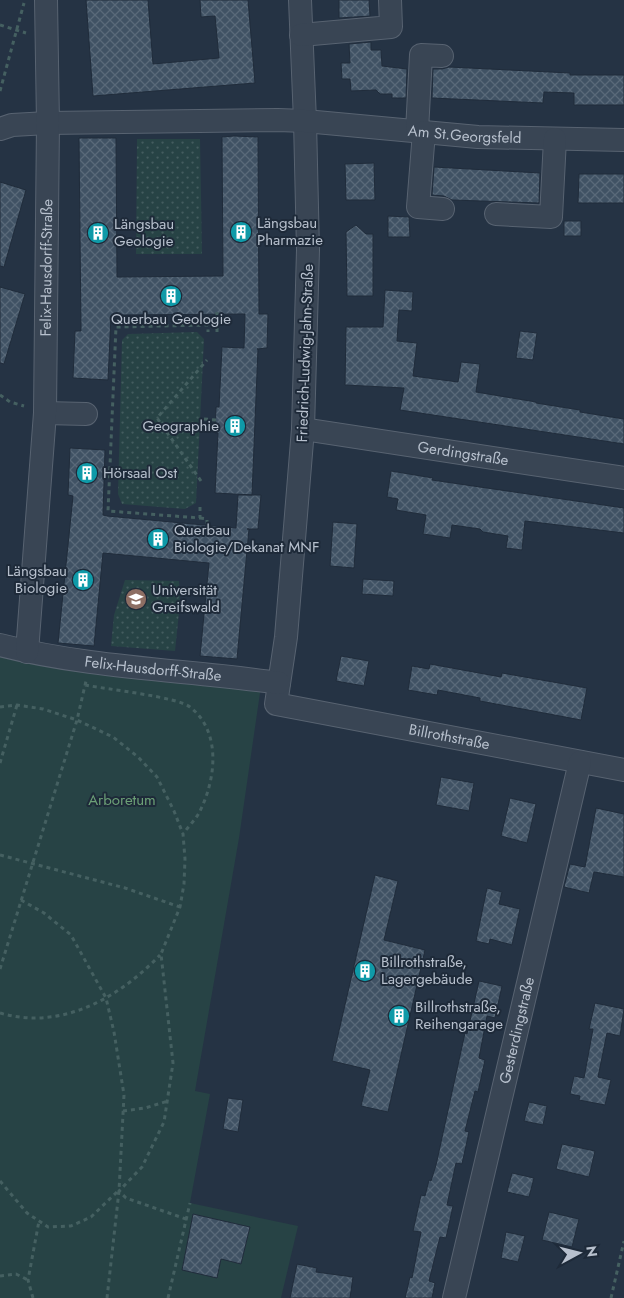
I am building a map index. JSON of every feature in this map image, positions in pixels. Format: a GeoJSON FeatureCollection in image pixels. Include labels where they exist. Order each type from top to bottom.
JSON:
{"type":"FeatureCollection","features":[{"type":"Feature","properties":{"kind":"street","name":"Felix-Hausdorff-Straße"},"geometry":{"type":"LineString","coordinates":[[27,652],[45,413],[48,122],[46,0]]}},
{"type":"Feature","properties":{"kind":"street","name":"Friedrich-Ludwig-Jahn-Straße"},"geometry":{"type":"LineString","coordinates":[[278,693],[286,637],[304,429],[308,250],[300,0]]}},
{"type":"Feature","properties":{"kind":"street"},"geometry":{"type":"LineString","coordinates":[[301,34],[392,27],[390,0]]}},
{"type":"Feature","properties":{"kind":"street"},"geometry":{"type":"LineString","coordinates":[[442,56],[421,56],[418,207],[443,208]]}},
{"type":"Feature","properties":{"kind":"street"},"geometry":{"type":"LineString","coordinates":[[0,129],[12,125],[48,122],[305,121]]}},
{"type":"Feature","properties":{"kind":"street","name":"Am St.Georgsfeld"},"geometry":{"type":"LineString","coordinates":[[305,121],[478,137],[624,140]]}},
{"type":"Feature","properties":{"kind":"street"},"geometry":{"type":"LineString","coordinates":[[496,214],[551,217],[555,139]]}},
{"type":"Feature","properties":{"kind":"street"},"geometry":{"type":"LineString","coordinates":[[45,413],[86,414]]}},
{"type":"Feature","properties":{"kind":"street","name":"Gerdingstraße"},"geometry":{"type":"LineString","coordinates":[[304,429],[624,478]]}},
{"type":"Feature","properties":{"kind":"street","name":"Felix-Hausdorff-Straße"},"geometry":{"type":"LineString","coordinates":[[0,645],[27,652],[278,693]]}},
{"type":"Feature","properties":{"kind":"street","name":"Billrothstraße"},"geometry":{"type":"LineString","coordinates":[[278,693],[580,762],[624,770]]}},
{"type":"Feature","properties":{"kind":"street","name":"Gesterdingstraße"},"geometry":{"type":"LineString","coordinates":[[454,1298],[580,762]]}},
{"type":"Feature","properties":{"kind":"path"},"geometry":{"type":"LineString","coordinates":[[0,91],[25,0]]}},
{"type":"Feature","properties":{"kind":"path"},"geometry":{"type":"LineString","coordinates":[[217,312],[217,332]]}},
{"type":"Feature","properties":{"kind":"path"},"geometry":{"type":"LineString","coordinates":[[207,527],[208,519],[108,511],[116,327],[208,325],[208,332]]}},
{"type":"Feature","properties":{"kind":"path"},"geometry":{"type":"LineString","coordinates":[[202,481],[157,418],[207,360]]}},
{"type":"Feature","properties":{"kind":"path"},"geometry":{"type":"LineString","coordinates":[[0,395],[10,402]]}},
{"type":"Feature","properties":{"kind":"path"},"geometry":{"type":"LineString","coordinates":[[204,419],[216,420]]}},
{"type":"Feature","properties":{"kind":"path"},"geometry":{"type":"LineString","coordinates":[[200,508],[200,518]]}},
{"type":"Feature","properties":{"kind":"path"},"geometry":{"type":"LineString","coordinates":[[0,969],[77,720],[90,661]]}},
{"type":"Feature","properties":{"kind":"path"},"geometry":{"type":"LineString","coordinates":[[85,686],[166,699],[189,706],[208,728],[214,751],[210,785],[199,814],[183,834]]}},
{"type":"Feature","properties":{"kind":"path"},"geometry":{"type":"LineString","coordinates":[[0,762],[17,705]]}},
{"type":"Feature","properties":{"kind":"path"},"geometry":{"type":"LineString","coordinates":[[0,706],[17,705],[43,709],[77,720],[113,737],[138,757],[157,777],[183,834],[184,876],[180,908],[161,954],[142,974],[106,998],[69,1014],[47,1018],[16,1018],[0,1013]]}},
{"type":"Feature","properties":{"kind":"path"},"geometry":{"type":"LineString","coordinates":[[0,855],[124,888],[180,908]]}},
{"type":"Feature","properties":{"kind":"path"},"geometry":{"type":"LineString","coordinates":[[21,900],[44,913],[70,935],[106,998],[114,1032],[124,1095],[119,1191],[107,1298]]}},
{"type":"Feature","properties":{"kind":"path"},"geometry":{"type":"LineString","coordinates":[[0,1181],[27,1213],[48,1227],[71,1226],[90,1217],[142,1167],[155,1144],[164,1122],[173,1062],[161,954]]}},
{"type":"Feature","properties":{"kind":"path"},"geometry":{"type":"LineString","coordinates":[[123,1111],[145,1108],[168,1101]]}},
{"type":"Feature","properties":{"kind":"path"},"geometry":{"type":"LineString","coordinates":[[119,1191],[126,1198],[186,1219]]}},
{"type":"Feature","properties":{"kind":"path"},"geometry":{"type":"LineString","coordinates":[[168,1298],[190,1203]]}},
{"type":"Feature","properties":{"kind":"path"},"geometry":{"type":"LineString","coordinates":[[33,1298],[28,1280],[40,1221]]}},
{"type":"Feature","properties":{"kind":"path"},"geometry":{"type":"LineString","coordinates":[[611,1298],[624,1241]]}},
{"type":"Feature","properties":{"kind":"path"},"geometry":{"type":"LineString","coordinates":[[0,1276],[16,1274],[28,1280]]}},
{"type":"Feature","properties":{"kind":"green space"},"geometry":{"type":"Polygon","coordinates":[[[137,139],[200,139],[202,254],[136,254],[137,139]]]}},
{"type":"Feature","properties":{"kind":"green space"},"geometry":{"type":"Polygon","coordinates":[[[197,332],[204,339],[196,503],[185,509],[122,504],[118,494],[122,340],[128,334],[197,332]]]}},
{"type":"Feature","properties":{"kind":"green space"},"geometry":{"type":"Polygon","coordinates":[[[125,580],[179,581],[180,603],[175,651],[111,646],[114,615],[125,580]]]}},
{"type":"Feature","properties":{"kind":"green space","name":"Arboretum"},"geometry":{"type":"Polygon","coordinates":[[[0,650],[261,686],[239,838],[195,1091],[210,1094],[190,1203],[298,1226],[281,1298],[0,1298],[0,650]]]}},
{"type":"Feature","properties":{"kind":"building"},"geometry":{"type":"Polygon","coordinates":[[[86,0],[148,0],[153,64],[219,58],[215,16],[201,17],[200,0],[248,0],[255,83],[93,96],[86,0]]]}},
{"type":"Feature","properties":{"kind":"building"},"geometry":{"type":"Polygon","coordinates":[[[339,0],[369,0],[370,16],[339,18],[339,0]]]}},
{"type":"Feature","properties":{"kind":"building"},"geometry":{"type":"Polygon","coordinates":[[[371,42],[371,50],[381,50],[382,66],[407,69],[406,98],[392,98],[392,94],[380,94],[376,90],[351,91],[350,79],[342,79],[341,63],[350,63],[349,44],[371,42]]]}},
{"type":"Feature","properties":{"kind":"building"},"geometry":{"type":"Polygon","coordinates":[[[449,67],[570,73],[570,75],[624,75],[624,105],[574,105],[574,93],[544,92],[543,103],[432,98],[433,69],[449,67]]]}},
{"type":"Feature","properties":{"kind":"building"},"geometry":{"type":"Polygon","coordinates":[[[222,137],[258,137],[259,314],[268,314],[267,348],[257,349],[252,495],[215,493],[218,433],[215,433],[216,407],[219,407],[222,347],[244,348],[245,314],[111,316],[108,380],[73,378],[75,331],[81,331],[79,138],[116,138],[117,277],[223,276],[222,137]]]}},
{"type":"Feature","properties":{"kind":"building"},"geometry":{"type":"Polygon","coordinates":[[[374,163],[375,200],[346,200],[345,164],[374,163]]]}},
{"type":"Feature","properties":{"kind":"building"},"geometry":{"type":"Polygon","coordinates":[[[434,167],[540,173],[539,203],[452,200],[444,196],[432,195],[434,167]]]}},
{"type":"Feature","properties":{"kind":"building"},"geometry":{"type":"Polygon","coordinates":[[[579,174],[624,174],[624,203],[578,203],[579,174]]]}},
{"type":"Feature","properties":{"kind":"building"},"geometry":{"type":"Polygon","coordinates":[[[0,182],[26,190],[4,267],[0,266],[0,182]]]}},
{"type":"Feature","properties":{"kind":"building"},"geometry":{"type":"Polygon","coordinates":[[[388,216],[409,217],[410,237],[388,237],[388,216]]]}},
{"type":"Feature","properties":{"kind":"building"},"geometry":{"type":"Polygon","coordinates":[[[564,221],[581,221],[581,236],[564,236],[564,221]]]}},
{"type":"Feature","properties":{"kind":"building"},"geometry":{"type":"Polygon","coordinates":[[[356,225],[366,234],[373,234],[373,296],[347,296],[346,232],[356,225]]]}},
{"type":"Feature","properties":{"kind":"building"},"geometry":{"type":"Polygon","coordinates":[[[0,287],[25,294],[4,364],[0,363],[0,287]]]}},
{"type":"Feature","properties":{"kind":"building"},"geometry":{"type":"Polygon","coordinates":[[[385,290],[413,292],[412,311],[399,310],[397,341],[417,343],[413,376],[458,382],[461,362],[480,364],[476,392],[624,419],[624,444],[400,410],[404,388],[345,385],[346,327],[383,327],[385,290]]]}},
{"type":"Feature","properties":{"kind":"building"},"geometry":{"type":"Polygon","coordinates":[[[520,331],[537,333],[533,360],[516,358],[520,331]]]}},
{"type":"Feature","properties":{"kind":"building"},"geometry":{"type":"Polygon","coordinates":[[[70,448],[105,450],[103,515],[107,516],[236,528],[238,495],[261,495],[258,529],[249,529],[237,659],[200,656],[209,563],[103,553],[94,646],[58,643],[73,496],[68,495],[70,448]]]}},
{"type":"Feature","properties":{"kind":"building"},"geometry":{"type":"Polygon","coordinates":[[[391,471],[433,478],[432,480],[624,508],[624,533],[525,521],[522,550],[506,548],[508,536],[483,532],[480,529],[452,525],[450,538],[423,534],[426,515],[396,510],[398,499],[387,497],[391,471]]]}},
{"type":"Feature","properties":{"kind":"building"},"geometry":{"type":"Polygon","coordinates":[[[333,522],[357,524],[354,568],[330,566],[333,522]]]}},
{"type":"Feature","properties":{"kind":"building"},"geometry":{"type":"Polygon","coordinates":[[[363,579],[394,581],[393,596],[362,594],[363,579]]]}},
{"type":"Feature","properties":{"kind":"building"},"geometry":{"type":"Polygon","coordinates":[[[341,656],[369,661],[364,686],[336,681],[341,656]]]}},
{"type":"Feature","properties":{"kind":"building"},"geometry":{"type":"Polygon","coordinates":[[[430,664],[501,677],[502,673],[587,688],[581,720],[480,701],[480,698],[438,690],[437,695],[408,690],[412,666],[429,669],[430,664]]]}},
{"type":"Feature","properties":{"kind":"building"},"geometry":{"type":"Polygon","coordinates":[[[441,777],[474,783],[469,811],[436,805],[441,777]]]}},
{"type":"Feature","properties":{"kind":"building"},"geometry":{"type":"Polygon","coordinates":[[[510,798],[536,804],[527,843],[501,836],[510,798]]]}},
{"type":"Feature","properties":{"kind":"building"},"geometry":{"type":"Polygon","coordinates":[[[596,808],[624,814],[624,877],[594,872],[589,893],[564,887],[570,864],[585,867],[596,808]]]}},
{"type":"Feature","properties":{"kind":"building"},"geometry":{"type":"Polygon","coordinates":[[[375,875],[398,881],[384,940],[425,950],[388,1112],[361,1106],[370,1070],[332,1061],[375,875]]]}},
{"type":"Feature","properties":{"kind":"building"},"geometry":{"type":"Polygon","coordinates":[[[487,888],[502,892],[499,904],[520,909],[512,945],[490,939],[489,944],[476,941],[487,888]]]}},
{"type":"Feature","properties":{"kind":"building"},"geometry":{"type":"Polygon","coordinates":[[[479,981],[502,986],[495,1018],[487,1016],[479,1058],[485,1060],[478,1092],[475,1091],[465,1131],[469,1132],[462,1164],[456,1163],[447,1205],[453,1206],[446,1238],[440,1237],[429,1281],[435,1283],[432,1298],[405,1298],[410,1277],[412,1278],[421,1232],[413,1231],[421,1195],[425,1196],[429,1180],[431,1181],[436,1165],[465,1033],[467,1034],[479,981]]]}},
{"type":"Feature","properties":{"kind":"building"},"geometry":{"type":"Polygon","coordinates":[[[595,1003],[624,1009],[620,1036],[607,1033],[598,1077],[611,1080],[605,1105],[579,1100],[580,1096],[570,1094],[574,1076],[584,1078],[593,1029],[589,1029],[595,1003]]]}},
{"type":"Feature","properties":{"kind":"building"},"geometry":{"type":"Polygon","coordinates":[[[228,1098],[243,1100],[238,1132],[223,1129],[228,1098]]]}},
{"type":"Feature","properties":{"kind":"building"},"geometry":{"type":"Polygon","coordinates":[[[529,1102],[547,1106],[543,1125],[524,1121],[529,1102]]]}},
{"type":"Feature","properties":{"kind":"building"},"geometry":{"type":"Polygon","coordinates":[[[562,1144],[595,1151],[589,1177],[556,1169],[562,1144]]]}},
{"type":"Feature","properties":{"kind":"building"},"geometry":{"type":"Polygon","coordinates":[[[512,1173],[534,1178],[529,1197],[507,1192],[512,1173]]]}},
{"type":"Feature","properties":{"kind":"building"},"geometry":{"type":"Polygon","coordinates":[[[549,1212],[579,1219],[572,1247],[542,1240],[549,1212]]]}},
{"type":"Feature","properties":{"kind":"building"},"geometry":{"type":"Polygon","coordinates":[[[193,1214],[250,1227],[241,1264],[221,1259],[217,1278],[182,1270],[193,1214]]]}},
{"type":"Feature","properties":{"kind":"building"},"geometry":{"type":"Polygon","coordinates":[[[506,1232],[525,1236],[518,1262],[501,1258],[506,1232]]]}},
{"type":"Feature","properties":{"kind":"building"},"geometry":{"type":"Polygon","coordinates":[[[297,1264],[317,1268],[316,1272],[353,1277],[350,1298],[290,1298],[297,1264]]]}},
{"type":"Feature","properties":{"kind":"place","name":"Längsbau Pharmazie"},"geometry":{"type":"Point","coordinates":[241,232]}},
{"type":"Feature","properties":{"kind":"place","name":"Längsbau Geologie"},"geometry":{"type":"Point","coordinates":[98,233]}},
{"type":"Feature","properties":{"kind":"place","name":"Querbau Geologie"},"geometry":{"type":"Point","coordinates":[171,296]}},
{"type":"Feature","properties":{"kind":"place","name":"Geographie"},"geometry":{"type":"Point","coordinates":[235,426]}},
{"type":"Feature","properties":{"kind":"place","name":"Hörsaal Ost"},"geometry":{"type":"Point","coordinates":[87,473]}},
{"type":"Feature","properties":{"kind":"place","name":"Querbau Biologie/Dekanat MNF"},"geometry":{"type":"Point","coordinates":[158,539]}},
{"type":"Feature","properties":{"kind":"place","name":"Längsbau Biologie"},"geometry":{"type":"Point","coordinates":[83,580]}},
{"type":"Feature","properties":{"kind":"place","name":"Universität Greifswald"},"geometry":{"type":"Point","coordinates":[136,599]}},
{"type":"Feature","properties":{"kind":"place","name":"Billrothstraße, Lagergebäude"},"geometry":{"type":"Point","coordinates":[365,971]}},
{"type":"Feature","properties":{"kind":"place","name":"Billrothstraße, Reihengarage"},"geometry":{"type":"Point","coordinates":[399,1016]}}]}
